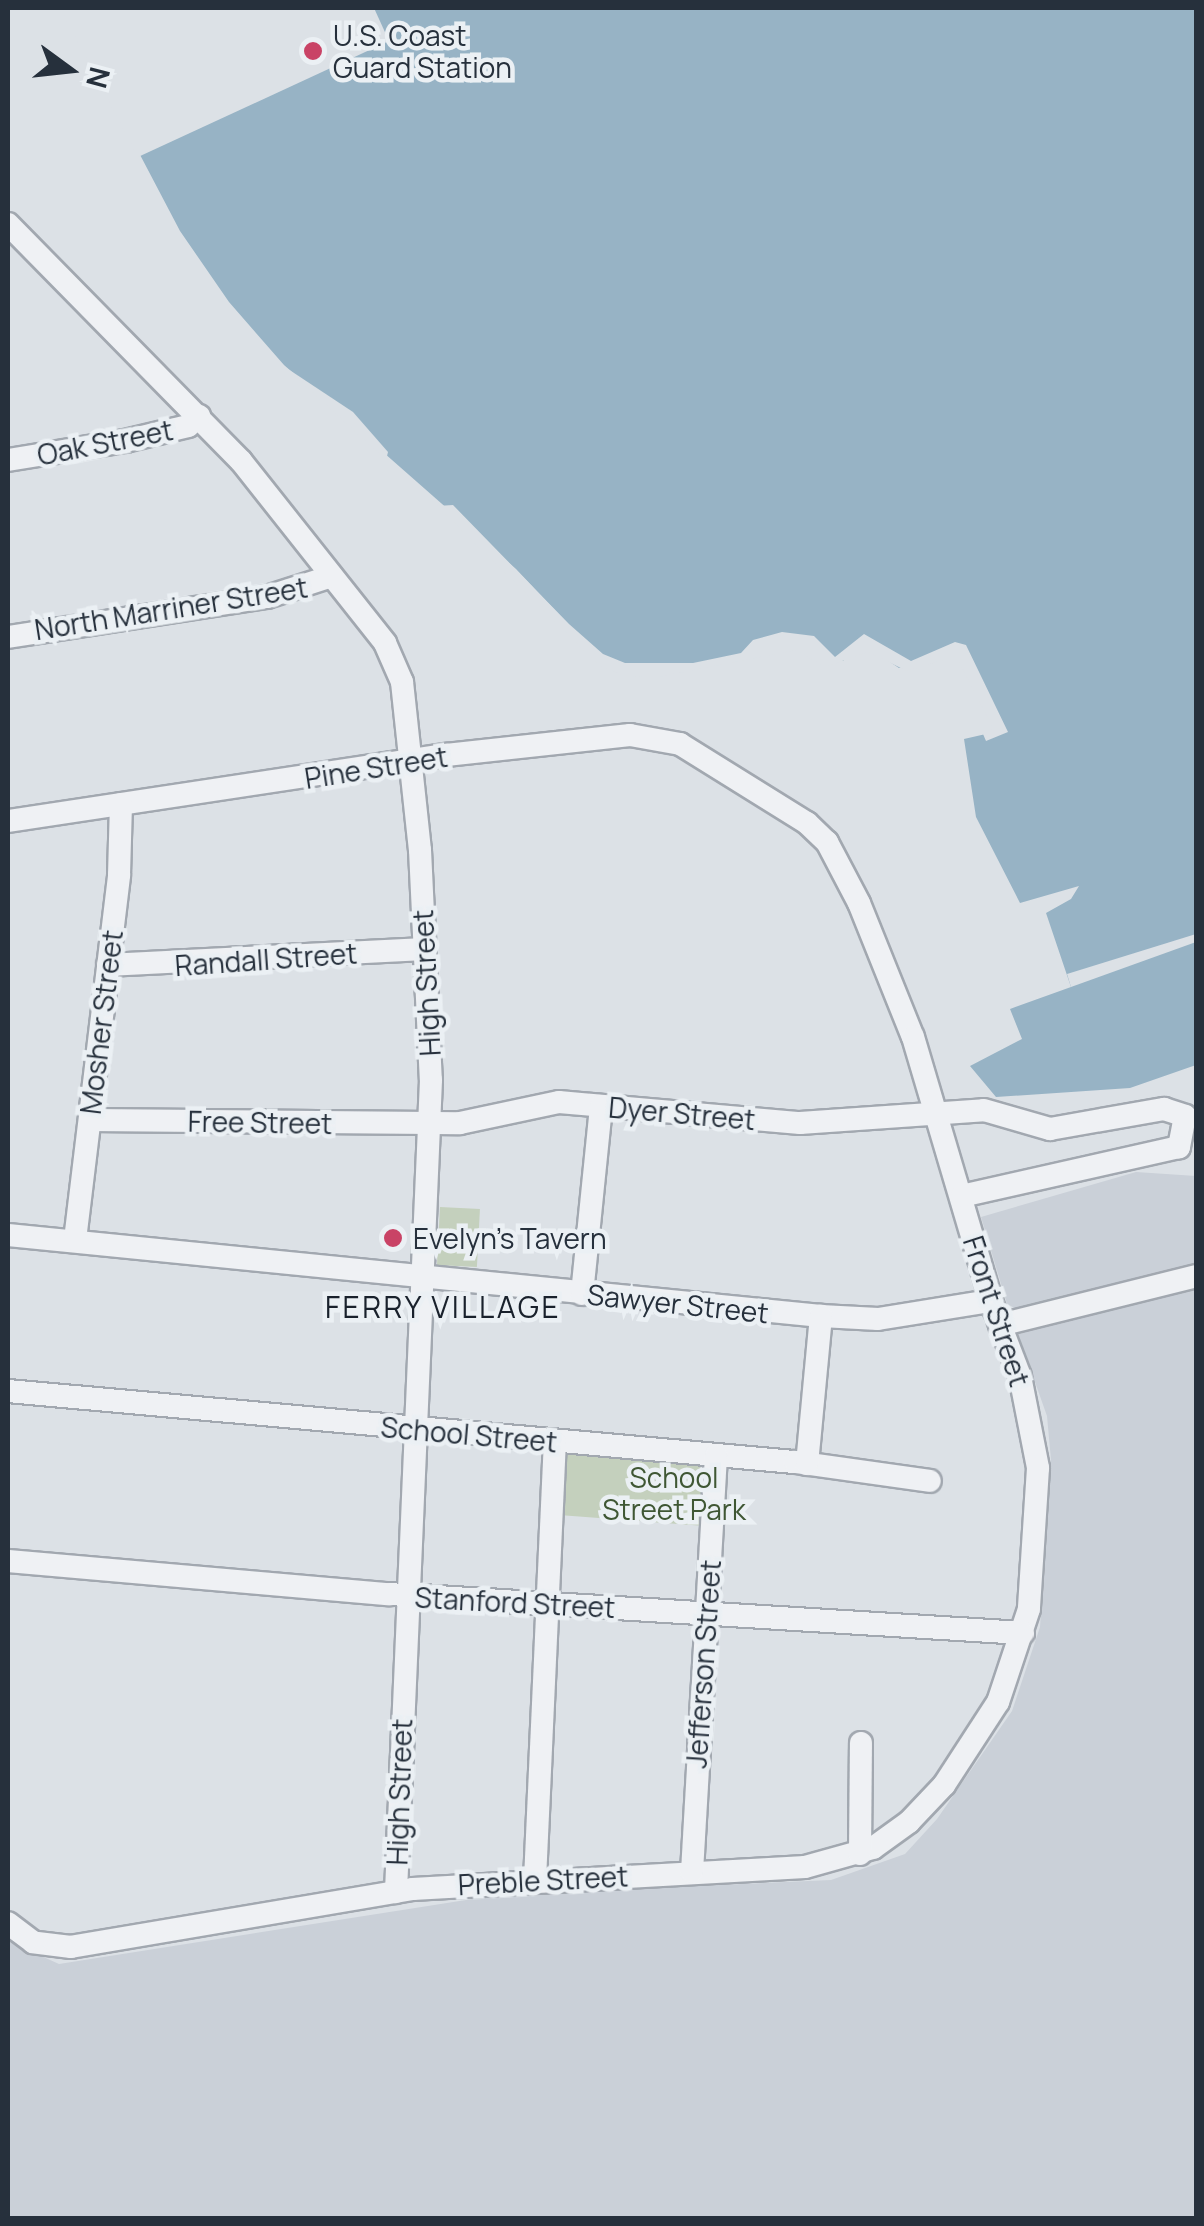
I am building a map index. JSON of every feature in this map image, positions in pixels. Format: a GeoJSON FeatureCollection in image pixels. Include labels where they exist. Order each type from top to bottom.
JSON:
{"type":"FeatureCollection","features":[{"type":"Feature","properties":{"kind":"street","name":"High Street"},"geometry":{"type":"LineString","coordinates":[[8,224],[199,416],[332,576],[394,659],[413,761],[430,1124],[396,1892]]}},
{"type":"Feature","properties":{"kind":"street","name":"Oak Street"},"geometry":{"type":"LineString","coordinates":[[8,460],[125,441],[188,426],[199,416]]}},
{"type":"Feature","properties":{"kind":"street","name":"North Marriner Street"},"geometry":{"type":"LineString","coordinates":[[8,636],[267,596],[332,576]]}},
{"type":"Feature","properties":{"kind":"street","name":"Pine Street"},"geometry":{"type":"LineString","coordinates":[[8,821],[413,761],[649,736],[680,744],[736,780]]}},
{"type":"Feature","properties":{"kind":"street","name":"Front Street"},"geometry":{"type":"LineString","coordinates":[[736,780],[827,842],[898,997],[938,1116],[991,1301],[1030,1412],[1038,1468],[1036,1547],[1024,1633],[991,1716],[963,1760],[909,1822],[860,1854]]}},
{"type":"Feature","properties":{"kind":"street","name":"Mosher Street"},"geometry":{"type":"LineString","coordinates":[[74,1240],[108,965],[121,804]]}},
{"type":"Feature","properties":{"kind":"street","name":"Randall Street"},"geometry":{"type":"LineString","coordinates":[[108,965],[424,949]]}},
{"type":"Feature","properties":{"kind":"street","name":"Dyer Street"},"geometry":{"type":"LineString","coordinates":[[430,1124],[498,1119],[542,1103],[800,1123],[984,1110],[1050,1129],[1164,1109],[1185,1116],[1178,1146],[961,1196]]}},
{"type":"Feature","properties":{"kind":"street"},"geometry":{"type":"LineString","coordinates":[[582,1294],[601,1106]]}},
{"type":"Feature","properties":{"kind":"street","name":"Free Street"},"geometry":{"type":"LineString","coordinates":[[90,1120],[430,1124]]}},
{"type":"Feature","properties":{"kind":"street","name":"Sawyer Street"},"geometry":{"type":"LineString","coordinates":[[8,1234],[821,1316],[878,1318],[991,1301]]}},
{"type":"Feature","properties":{"kind":"street"},"geometry":{"type":"LineString","coordinates":[[1000,1324],[1196,1276]]}},
{"type":"Feature","properties":{"kind":"street"},"geometry":{"type":"LineString","coordinates":[[807,1464],[821,1316]]}},
{"type":"Feature","properties":{"kind":"street","name":"School Street"},"geometry":{"type":"LineString","coordinates":[[8,1391],[807,1464],[930,1481]]}},
{"type":"Feature","properties":{"kind":"street"},"geometry":{"type":"LineString","coordinates":[[535,1880],[555,1443]]}},
{"type":"Feature","properties":{"kind":"street","name":"Jefferson Street"},"geometry":{"type":"LineString","coordinates":[[692,1872],[716,1456]]}},
{"type":"Feature","properties":{"kind":"street","name":"Stanford Street"},"geometry":{"type":"LineString","coordinates":[[8,1561],[407,1596],[1024,1633]]}},
{"type":"Feature","properties":{"kind":"street"},"geometry":{"type":"LineString","coordinates":[[860,1854],[861,1744]]}},
{"type":"Feature","properties":{"kind":"street","name":"Preble Street"},"geometry":{"type":"LineString","coordinates":[[8,1922],[48,1947],[396,1892],[535,1880],[804,1868],[860,1854]]}},
{"type":"Feature","properties":{"kind":"shaded area"},"geometry":{"type":"Polygon","coordinates":[[[1136,1172],[1196,1176],[1196,1268],[1022,1312],[1007,1304],[981,1217],[1136,1172]]]}},
{"type":"Feature","properties":{"kind":"shaded area"},"geometry":{"type":"Polygon","coordinates":[[[1196,1287],[1196,2218],[8,2218],[8,1941],[59,1964],[498,1895],[831,1880],[905,1854],[937,1819],[1012,1711],[1040,1627],[1051,1460],[1047,1416],[1018,1334],[1196,1287]]]}},
{"type":"Feature","properties":{"kind":"green space"},"geometry":{"type":"Polygon","coordinates":[[[440,1207],[480,1209],[477,1267],[437,1265],[440,1207]]]}},
{"type":"Feature","properties":{"kind":"green space","name":"School Street Park"},"geometry":{"type":"Polygon","coordinates":[[[571,1453],[700,1463],[705,1526],[559,1515],[561,1459],[571,1453]]]}},
{"type":"Feature","properties":{"kind":"water"},"geometry":{"type":"Polygon","coordinates":[[[63,8],[1196,8],[1196,1065],[1130,1088],[996,1097],[970,1066],[1022,1039],[1010,1009],[1071,987],[1046,913],[1071,899],[1079,886],[1020,903],[976,817],[964,739],[999,731],[958,650],[899,668],[873,651],[857,648],[843,661],[794,644],[653,673],[603,661],[516,569],[284,365],[229,302],[180,231],[63,8]]]}},
{"type":"Feature","properties":{"kind":"pier"},"geometry":{"type":"Polygon","coordinates":[[[60,8],[374,8],[389,41],[138,157],[60,8]]]}},
{"type":"Feature","properties":{"kind":"pier"},"geometry":{"type":"Polygon","coordinates":[[[285,367],[353,412],[388,452],[386,460],[285,367]]]}},
{"type":"Feature","properties":{"kind":"pier"},"geometry":{"type":"Polygon","coordinates":[[[453,505],[569,624],[603,654],[625,663],[693,663],[741,653],[753,640],[782,632],[814,636],[835,657],[864,634],[911,661],[955,642],[966,645],[1008,732],[986,741],[983,734],[993,728],[956,656],[907,671],[868,652],[825,667],[796,650],[653,678],[622,675],[599,665],[437,506],[453,505]]]}},
{"type":"Feature","properties":{"kind":"pier"},"geometry":{"type":"Polygon","coordinates":[[[1196,934],[1196,942],[1071,987],[1067,974],[1196,934]]]}},
{"type":"Feature","properties":{"kind":"place","name":"U.S. Coast Guard Station"},"geometry":{"type":"Point","coordinates":[313,51]}},
{"type":"Feature","properties":{"kind":"place","name":"Evelyn's Tavern"},"geometry":{"type":"Point","coordinates":[393,1238]}},
{"type":"Feature","properties":{"kind":"district","name":"FERRY VILLAGE"},"geometry":{"type":"Point","coordinates":[443,1307]}}]}
